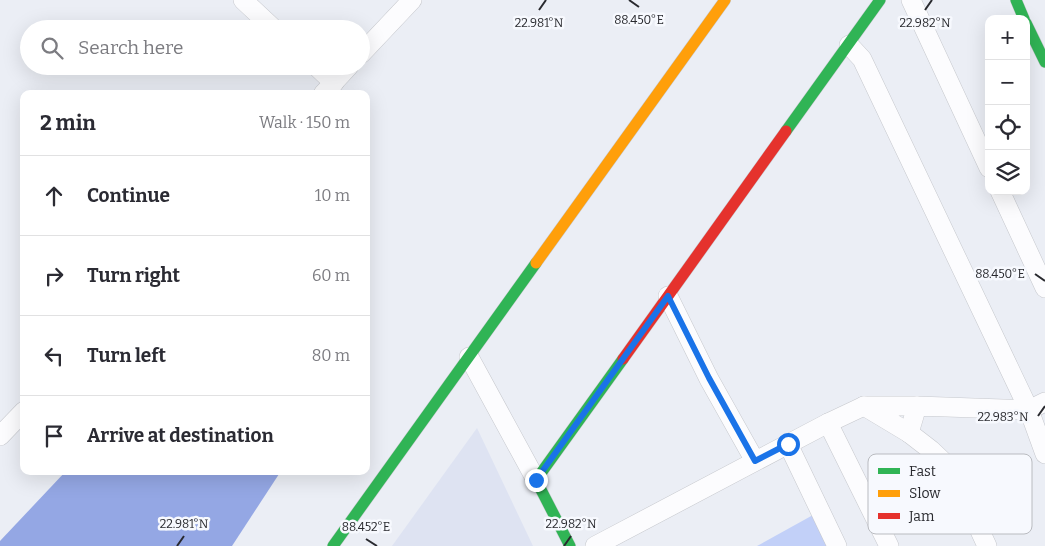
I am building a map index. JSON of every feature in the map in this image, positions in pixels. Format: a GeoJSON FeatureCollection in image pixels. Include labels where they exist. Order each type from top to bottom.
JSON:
{"type":"FeatureCollection","features":[{"type":"Feature","properties":{"kind":"main road"},"geometry":{"type":"LineString","coordinates":[[333,546],[725,0]]}},
{"type":"Feature","properties":{"kind":"main road"},"geometry":{"type":"LineString","coordinates":[[570,546],[536,480],[880,0]]}},
{"type":"Feature","properties":{"kind":"main road"},"geometry":{"type":"LineString","coordinates":[[1016,0],[1022,15]]}},
{"type":"Feature","properties":{"kind":"main road"},"geometry":{"type":"LineString","coordinates":[[1030,31],[1045,62]]}},
{"type":"Feature","properties":{"kind":"street"},"geometry":{"type":"LineString","coordinates":[[243,0],[264,20]]}},
{"type":"Feature","properties":{"kind":"street"},"geometry":{"type":"LineString","coordinates":[[370,44],[412,0]]}},
{"type":"Feature","properties":{"kind":"street"},"geometry":{"type":"LineString","coordinates":[[911,0],[985,159]]}},
{"type":"Feature","properties":{"kind":"street"},"geometry":{"type":"LineString","coordinates":[[849,45],[862,59],[1037,406],[1045,454]]}},
{"type":"Feature","properties":{"kind":"street"},"geometry":{"type":"LineString","coordinates":[[321,75],[328,88],[340,75]]}},
{"type":"Feature","properties":{"kind":"street"},"geometry":{"type":"LineString","coordinates":[[1002,195],[1045,288]]}},
{"type":"Feature","properties":{"kind":"street"},"geometry":{"type":"LineString","coordinates":[[668,296],[709,378],[755,461]]}},
{"type":"Feature","properties":{"kind":"street"},"geometry":{"type":"LineString","coordinates":[[469,357],[536,480]]}},
{"type":"Feature","properties":{"kind":"street"},"geometry":{"type":"LineString","coordinates":[[595,546],[828,423],[864,406],[1037,406]]}},
{"type":"Feature","properties":{"kind":"street"},"geometry":{"type":"LineString","coordinates":[[864,406],[909,433],[935,454]]}},
{"type":"Feature","properties":{"kind":"street"},"geometry":{"type":"LineString","coordinates":[[909,433],[917,406]]}},
{"type":"Feature","properties":{"kind":"street"},"geometry":{"type":"LineString","coordinates":[[0,436],[20,415]]}},
{"type":"Feature","properties":{"kind":"street"},"geometry":{"type":"LineString","coordinates":[[828,423],[868,504]]}},
{"type":"Feature","properties":{"kind":"street"},"geometry":{"type":"LineString","coordinates":[[788,444],[837,546]]}},
{"type":"Feature","properties":{"kind":"street"},"geometry":{"type":"LineString","coordinates":[[883,534],[889,546]]}},
{"type":"Feature","properties":{"kind":"street"},"geometry":{"type":"LineString","coordinates":[[981,534],[987,546]]}},
{"type":"Feature","properties":{"kind":"shaded area"},"geometry":{"type":"Polygon","coordinates":[[[477,428],[533,546],[392,546],[477,428]]]}},
{"type":"Feature","properties":{"kind":"shaded area"},"geometry":{"type":"Polygon","coordinates":[[[62,475],[278,475],[232,546],[0,546],[0,541],[62,475]]]}},
{"type":"Feature","properties":{"kind":"shaded area"},"geometry":{"type":"Polygon","coordinates":[[[813,515],[827,546],[757,546],[813,515]]]}},
{"type":"Feature","properties":{"kind":"traffic: fast"},"geometry":{"type":"LineString","coordinates":[[786,131],[880,0]]}},
{"type":"Feature","properties":{"kind":"traffic: fast"},"geometry":{"type":"LineString","coordinates":[[1016,0],[1022,15]]}},
{"type":"Feature","properties":{"kind":"traffic: fast"},"geometry":{"type":"LineString","coordinates":[[1030,31],[1045,62]]}},
{"type":"Feature","properties":{"kind":"traffic: fast"},"geometry":{"type":"LineString","coordinates":[[333,546],[536,263]]}},
{"type":"Feature","properties":{"kind":"traffic: fast"},"geometry":{"type":"LineString","coordinates":[[570,546],[536,480],[623,359]]}},
{"type":"Feature","properties":{"kind":"traffic: slow"},"geometry":{"type":"LineString","coordinates":[[536,263],[725,0]]}},
{"type":"Feature","properties":{"kind":"traffic: jam"},"geometry":{"type":"LineString","coordinates":[[623,359],[786,131]]}},
{"type":"Feature","properties":{"kind":"route"},"geometry":{"type":"LineString","coordinates":[[536,480],[668,296],[709,378],[755,461],[788,444]]}}]}
